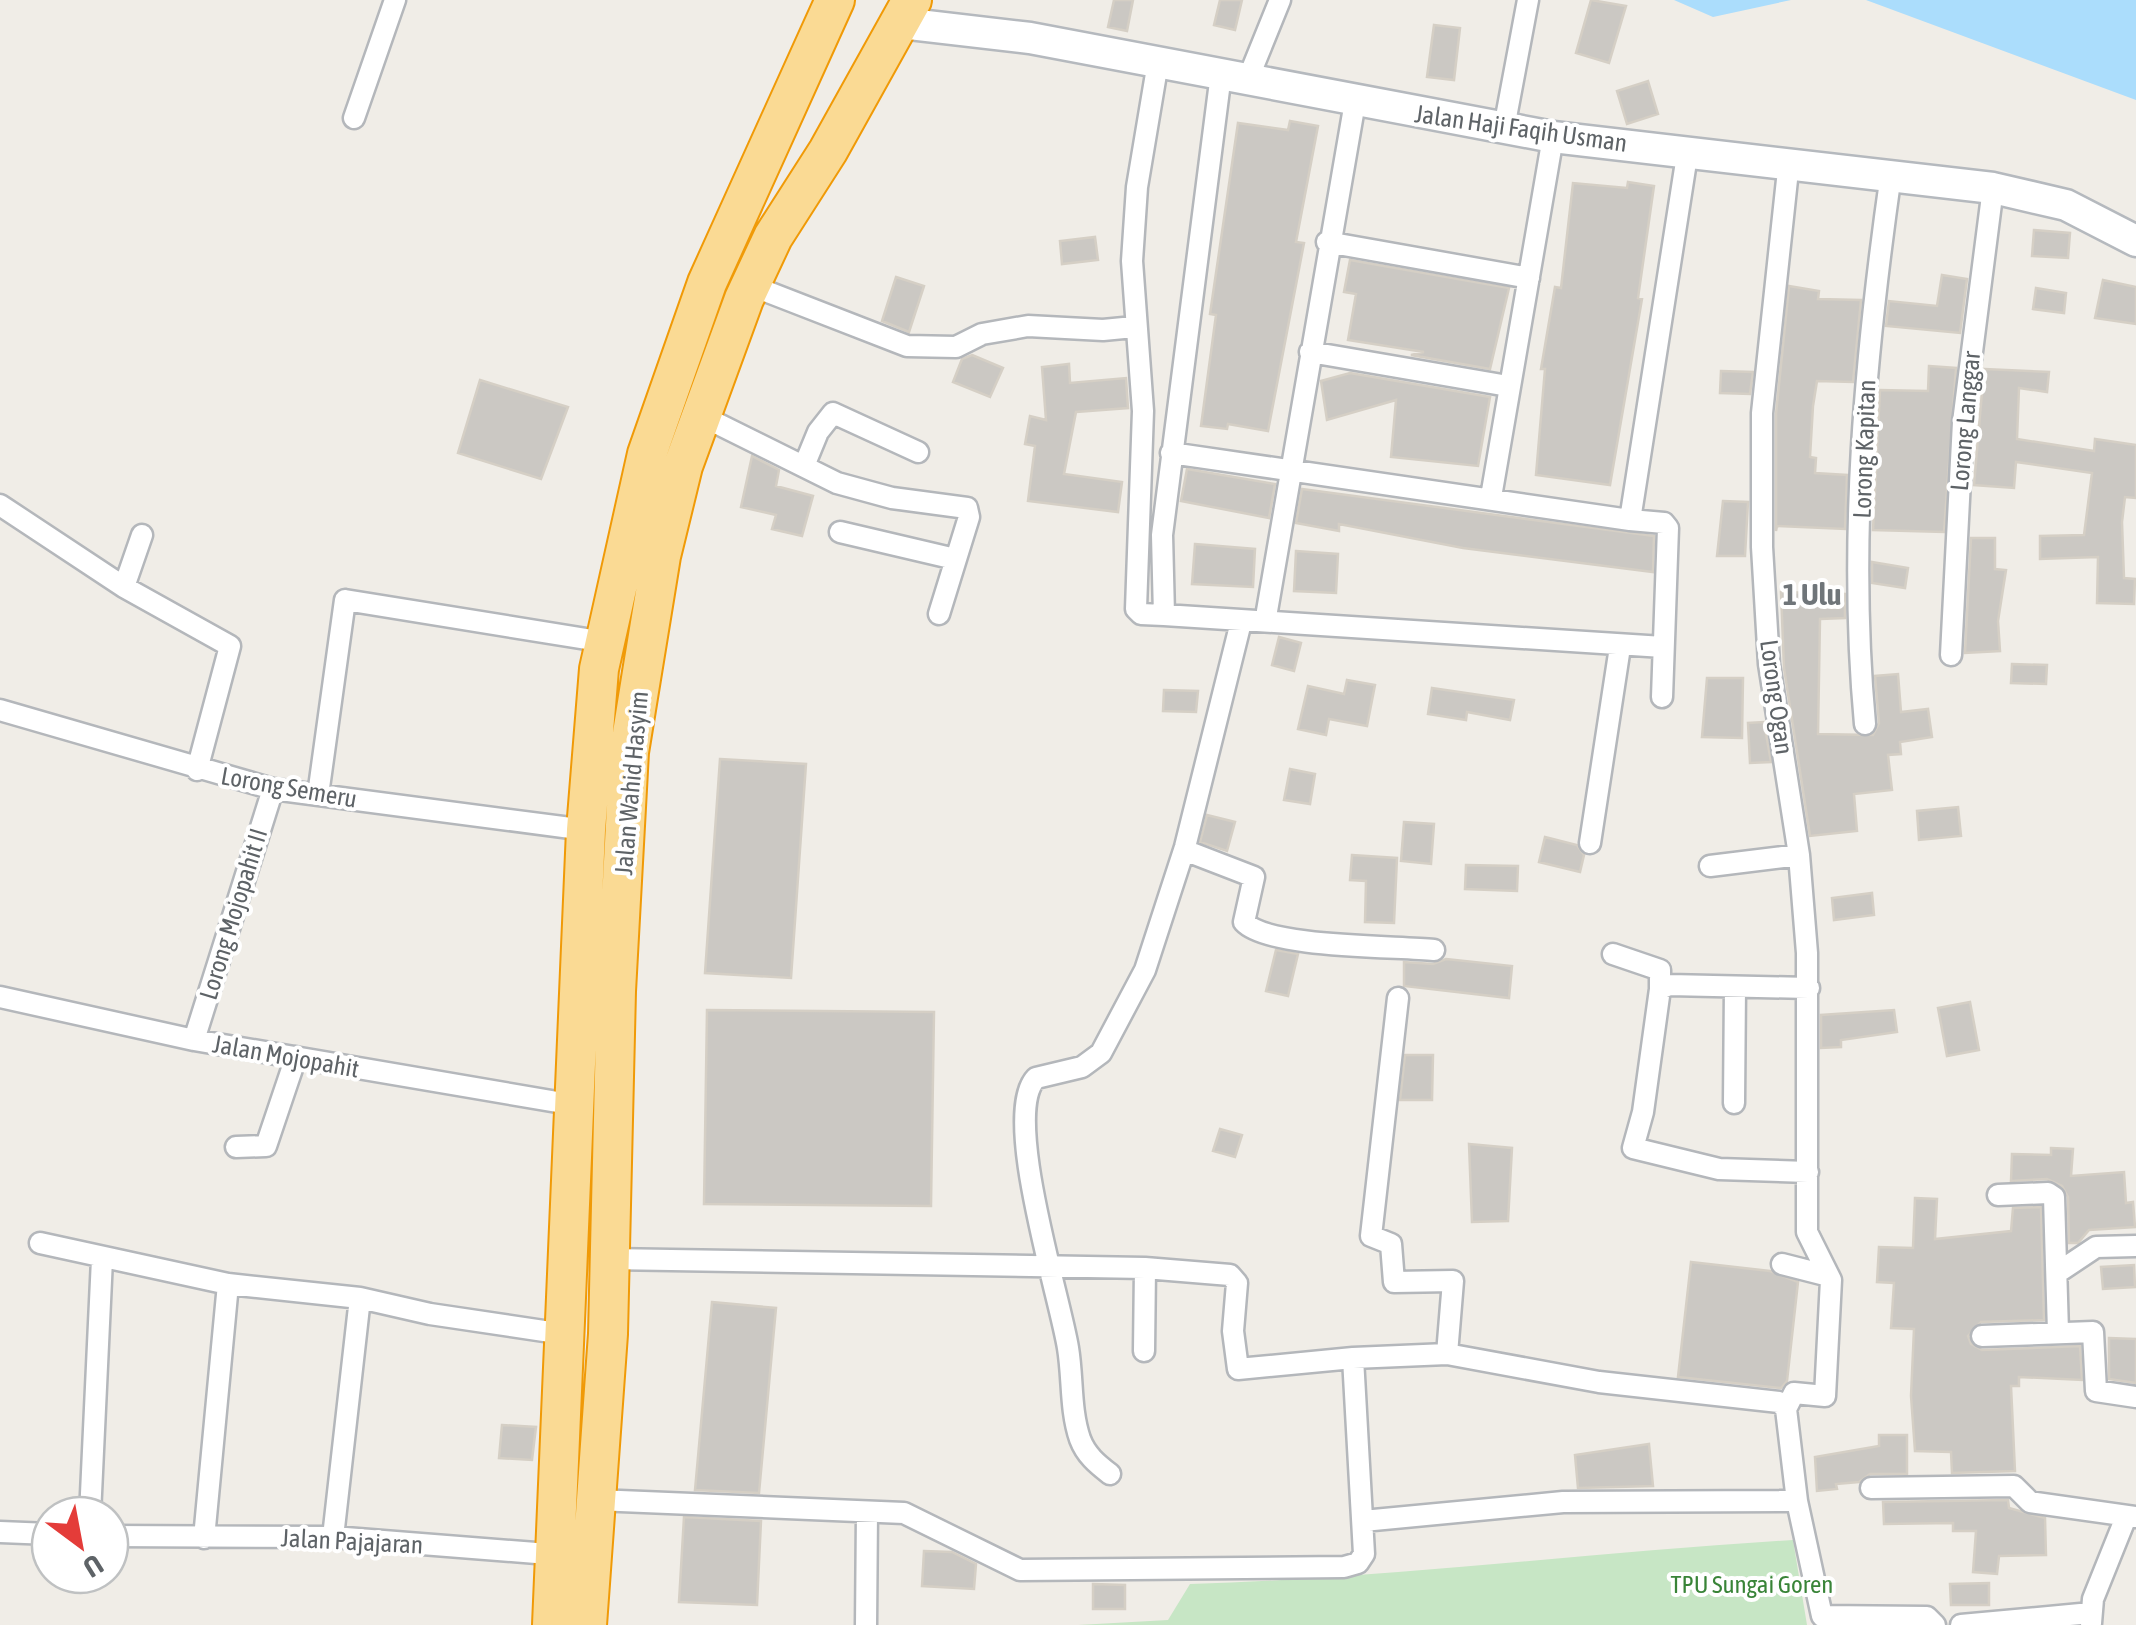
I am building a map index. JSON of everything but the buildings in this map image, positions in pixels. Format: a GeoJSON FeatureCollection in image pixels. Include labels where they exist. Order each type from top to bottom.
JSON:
{"type":"FeatureCollection","features":[{"type":"Feature","properties":{"kind":"highway","name":"Jalan Wahid Hasyim"},"geometry":{"type":"LineString","coordinates":[[552,1625],[586,830],[604,642],[647,454],[708,283],[825,4]]}},
{"type":"Feature","properties":{"kind":"highway","name":"Jalan Wahid Hasyim"},"geometry":{"type":"LineString","coordinates":[[588,1625],[609,1259],[616,991],[629,752],[662,556],[684,466],[772,237],[907,12]]}},
{"type":"Feature","properties":{"kind":"highway"},"geometry":{"type":"LineString","coordinates":[[624,549],[662,556]]}},
{"type":"Feature","properties":{"kind":"street"},"geometry":{"type":"LineString","coordinates":[[354,118],[395,0]]}},
{"type":"Feature","properties":{"kind":"street"},"geometry":{"type":"LineString","coordinates":[[1164,616],[1162,535],[1171,453],[1234,77],[1280,0]]}},
{"type":"Feature","properties":{"kind":"street"},"geometry":{"type":"LineString","coordinates":[[1504,128],[1528,0]]}},
{"type":"Feature","properties":{"kind":"street","name":"Jalan Haji Faqih Usman"},"geometry":{"type":"LineString","coordinates":[[907,12],[1354,102],[1552,137],[1789,161],[1993,188],[2066,205],[2136,241]]}},
{"type":"Feature","properties":{"kind":"street"},"geometry":{"type":"LineString","coordinates":[[1158,62],[1137,187],[1134,327],[1142,410],[1136,609],[1141,614],[1241,622],[1664,647]]}},
{"type":"Feature","properties":{"kind":"street"},"geometry":{"type":"LineString","coordinates":[[1267,612],[1327,242],[1354,102]]}},
{"type":"Feature","properties":{"kind":"street"},"geometry":{"type":"LineString","coordinates":[[1492,497],[1552,137]]}},
{"type":"Feature","properties":{"kind":"street"},"geometry":{"type":"LineString","coordinates":[[1630,520],[1688,150]]}},
{"type":"Feature","properties":{"kind":"street","name":"Lorong Ogan"},"geometry":{"type":"LineString","coordinates":[[1789,161],[1762,414],[1762,546],[1769,664],[1799,855],[1810,988],[1806,1232],[1828,1276]]}},
{"type":"Feature","properties":{"kind":"street","name":"Lorong Kapitan"},"geometry":{"type":"LineString","coordinates":[[1865,724],[1857,584],[1863,406],[1891,174]]}},
{"type":"Feature","properties":{"kind":"street","name":"Lorong Langgar"},"geometry":{"type":"LineString","coordinates":[[1951,655],[1963,422],[1993,188]]}},
{"type":"Feature","properties":{"kind":"street"},"geometry":{"type":"LineString","coordinates":[[1327,242],[1528,278]]}},
{"type":"Feature","properties":{"kind":"street"},"geometry":{"type":"LineString","coordinates":[[750,286],[907,346],[956,347],[982,334],[1028,326],[1104,330],[1134,327]]}},
{"type":"Feature","properties":{"kind":"street"},"geometry":{"type":"LineString","coordinates":[[1310,352],[1508,386]]}},
{"type":"Feature","properties":{"kind":"street"},"geometry":{"type":"LineString","coordinates":[[804,466],[818,432],[833,413],[918,452]]}},
{"type":"Feature","properties":{"kind":"street"},"geometry":{"type":"LineString","coordinates":[[702,416],[862,490],[963,506],[970,517],[938,614]]}},
{"type":"Feature","properties":{"kind":"street"},"geometry":{"type":"LineString","coordinates":[[1171,453],[1664,523],[1668,528],[1662,697]]}},
{"type":"Feature","properties":{"kind":"street"},"geometry":{"type":"LineString","coordinates":[[0,505],[124,586],[230,646],[197,770]]}},
{"type":"Feature","properties":{"kind":"street"},"geometry":{"type":"LineString","coordinates":[[840,532],[954,559]]}},
{"type":"Feature","properties":{"kind":"street"},"geometry":{"type":"LineString","coordinates":[[124,586],[142,535]]}},
{"type":"Feature","properties":{"kind":"street"},"geometry":{"type":"LineString","coordinates":[[1136,535],[1162,535]]}},
{"type":"Feature","properties":{"kind":"street"},"geometry":{"type":"LineString","coordinates":[[318,795],[345,600],[604,642]]}},
{"type":"Feature","properties":{"kind":"street"},"geometry":{"type":"LineString","coordinates":[[1110,1474],[1088,1454],[1079,1436],[1053,1267],[1034,1205],[1027,1154],[1029,1088],[1041,1076],[1082,1067],[1109,1042],[1144,970],[1184,850],[1241,622]]}},
{"type":"Feature","properties":{"kind":"street"},"geometry":{"type":"LineString","coordinates":[[1590,843],[1620,647]]}},
{"type":"Feature","properties":{"kind":"street","name":"Lorong Semeru"},"geometry":{"type":"LineString","coordinates":[[0,710],[272,789],[586,830]]}},
{"type":"Feature","properties":{"kind":"street","name":"Lorong Mojopahit II"},"geometry":{"type":"LineString","coordinates":[[194,1040],[272,789]]}},
{"type":"Feature","properties":{"kind":"street"},"geometry":{"type":"LineString","coordinates":[[1184,850],[1254,877],[1244,922],[1262,935],[1302,942],[1434,950]]}},
{"type":"Feature","properties":{"kind":"street"},"geometry":{"type":"LineString","coordinates":[[1710,866],[1799,855]]}},
{"type":"Feature","properties":{"kind":"street"},"geometry":{"type":"LineString","coordinates":[[1613,954],[1660,970],[1634,1150],[1719,1169],[1808,1172]]}},
{"type":"Feature","properties":{"kind":"street"},"geometry":{"type":"LineString","coordinates":[[1660,989],[1669,985],[1810,988]]}},
{"type":"Feature","properties":{"kind":"street"},"geometry":{"type":"LineString","coordinates":[[1734,1103],[1735,987]]}},
{"type":"Feature","properties":{"kind":"street","name":"Jalan Mojopahit"},"geometry":{"type":"LineString","coordinates":[[0,997],[194,1040],[575,1105]]}},
{"type":"Feature","properties":{"kind":"street"},"geometry":{"type":"LineString","coordinates":[[1398,998],[1371,1236],[1391,1244],[1394,1282],[1453,1281],[1447,1354]]}},
{"type":"Feature","properties":{"kind":"street"},"geometry":{"type":"LineString","coordinates":[[236,1146],[266,1146],[296,1057]]}},
{"type":"Feature","properties":{"kind":"street"},"geometry":{"type":"LineString","coordinates":[[1998,1196],[2048,1193],[2054,1198],[2058,1332]]}},
{"type":"Feature","properties":{"kind":"street"},"geometry":{"type":"LineString","coordinates":[[40,1243],[228,1284],[360,1298],[430,1314],[564,1334]]}},
{"type":"Feature","properties":{"kind":"street"},"geometry":{"type":"LineString","coordinates":[[2057,1273],[2096,1247],[2136,1246]]}},
{"type":"Feature","properties":{"kind":"street"},"geometry":{"type":"LineString","coordinates":[[91,1495],[102,1259]]}},
{"type":"Feature","properties":{"kind":"street"},"geometry":{"type":"LineString","coordinates":[[609,1259],[1145,1268],[1234,1276],[1234,1348],[1238,1369],[1447,1354],[1598,1382],[1779,1402],[1786,1409]]}},
{"type":"Feature","properties":{"kind":"street"},"geometry":{"type":"LineString","coordinates":[[1782,1264],[1828,1276],[1825,1396],[1794,1393],[1786,1409],[1797,1501],[1822,1616],[1926,1617],[1935,1625]]}},
{"type":"Feature","properties":{"kind":"street"},"geometry":{"type":"LineString","coordinates":[[1144,1350],[1145,1268]]}},
{"type":"Feature","properties":{"kind":"street"},"geometry":{"type":"LineString","coordinates":[[204,1538],[228,1284]]}},
{"type":"Feature","properties":{"kind":"street"},"geometry":{"type":"LineString","coordinates":[[334,1536],[360,1298]]}},
{"type":"Feature","properties":{"kind":"street"},"geometry":{"type":"LineString","coordinates":[[1982,1336],[2092,1332],[2096,1392],[2136,1396]]}},
{"type":"Feature","properties":{"kind":"street"},"geometry":{"type":"LineString","coordinates":[[596,1500],[867,1512],[919,1518],[1008,1566],[1030,1570],[1344,1567],[1358,1563],[1364,1554],[1352,1358]]}},
{"type":"Feature","properties":{"kind":"street"},"geometry":{"type":"LineString","coordinates":[[1872,1488],[2014,1486],[2030,1502],[2131,1517],[2091,1619],[1961,1625]]}},
{"type":"Feature","properties":{"kind":"street"},"geometry":{"type":"LineString","coordinates":[[1362,1520],[1563,1502],[1797,1501]]}},
{"type":"Feature","properties":{"kind":"street"},"geometry":{"type":"LineString","coordinates":[[866,1625],[867,1512]]}},
{"type":"Feature","properties":{"kind":"street"},"geometry":{"type":"LineString","coordinates":[[0,1532],[30,1533]]}},
{"type":"Feature","properties":{"kind":"street","name":"Jalan Pajajaran"},"geometry":{"type":"LineString","coordinates":[[130,1536],[334,1536],[593,1557]]}},
{"type":"Feature","properties":{"kind":"green space","name":"TPU Sungai Goren"},"geometry":{"type":"Polygon","coordinates":[[[1793,1540],[1807,1625],[1078,1625],[1168,1620],[1190,1584],[1341,1576],[1793,1540]]]}},
{"type":"Feature","properties":{"kind":"water"},"geometry":{"type":"Polygon","coordinates":[[[1674,0],[1791,0],[1713,17],[1674,0]]]}},
{"type":"Feature","properties":{"kind":"water"},"geometry":{"type":"Polygon","coordinates":[[[1866,0],[2136,0],[2136,100],[1866,0]]]}},
{"type":"Feature","properties":{"kind":"district","name":"1 Ulu"},"geometry":{"type":"Point","coordinates":[1812,595]}}]}
